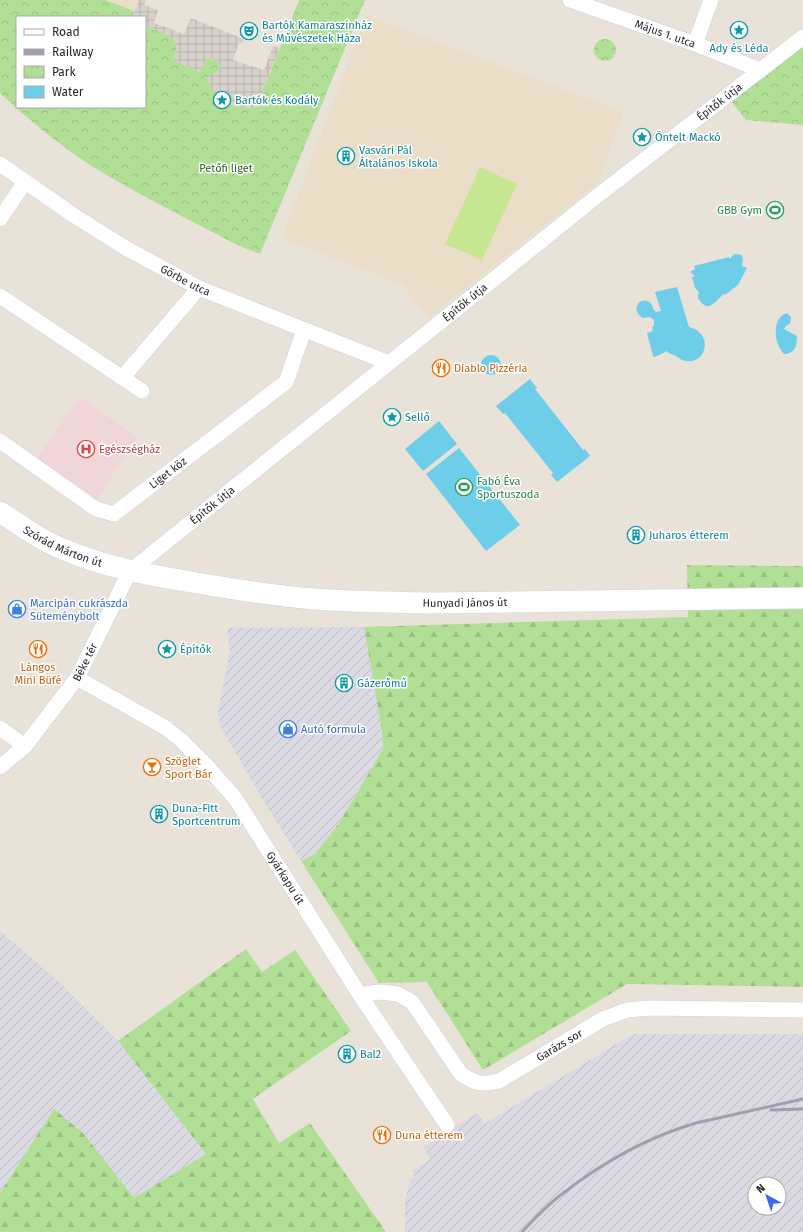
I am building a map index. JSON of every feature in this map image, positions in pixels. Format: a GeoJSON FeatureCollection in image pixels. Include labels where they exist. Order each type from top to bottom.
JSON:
{"type":"FeatureCollection","features":[{"type":"Feature","properties":{"kind":"street","name":"Május 1. utca"},"geometry":{"type":"LineString","coordinates":[[570,0],[695,44],[760,70]]}},
{"type":"Feature","properties":{"kind":"street"},"geometry":{"type":"LineString","coordinates":[[695,44],[711,0]]}},
{"type":"Feature","properties":{"kind":"street","name":"Építők útja"},"geometry":{"type":"LineString","coordinates":[[130,571],[596,197],[803,37]]}},
{"type":"Feature","properties":{"kind":"street","name":"Görbe utca"},"geometry":{"type":"LineString","coordinates":[[0,164],[74,216],[124,247],[199,288],[389,363]]}},
{"type":"Feature","properties":{"kind":"street"},"geometry":{"type":"LineString","coordinates":[[0,219],[25,182]]}},
{"type":"Feature","properties":{"kind":"street"},"geometry":{"type":"LineString","coordinates":[[122,378],[199,288]]}},
{"type":"Feature","properties":{"kind":"street"},"geometry":{"type":"LineString","coordinates":[[0,296],[142,392]]}},
{"type":"Feature","properties":{"kind":"street","name":"Liget köz"},"geometry":{"type":"LineString","coordinates":[[0,441],[96,509],[114,514],[286,382],[304,330]]}},
{"type":"Feature","properties":{"kind":"street","name":"Szórád Márton út"},"geometry":{"type":"LineString","coordinates":[[0,512],[42,539],[65,550],[95,561],[130,571]]}},
{"type":"Feature","properties":{"kind":"street","name":"Hunyadi János út"},"geometry":{"type":"LineString","coordinates":[[130,571],[256,593],[315,599],[359,601],[460,603],[803,598]]}},
{"type":"Feature","properties":{"kind":"street","name":"Béke tér"},"geometry":{"type":"LineString","coordinates":[[0,767],[25,746],[77,678],[130,571]]}},
{"type":"Feature","properties":{"kind":"street","name":"Gyárkapu út"},"geometry":{"type":"LineString","coordinates":[[77,678],[166,728],[182,741],[206,765],[235,798],[360,995],[447,1125]]}},
{"type":"Feature","properties":{"kind":"street"},"geometry":{"type":"LineString","coordinates":[[0,728],[25,746]]}},
{"type":"Feature","properties":{"kind":"street","name":"Garázs sor"},"geometry":{"type":"LineString","coordinates":[[360,995],[380,992],[398,994],[412,1002],[461,1074],[480,1084],[499,1081],[603,1019],[627,1010],[650,1008],[803,1010]]}},
{"type":"Feature","properties":{"kind":"shaded area"},"geometry":{"type":"Polygon","coordinates":[[[105,0],[139,0],[134,11],[105,0]]]}},
{"type":"Feature","properties":{"kind":"shaded area"},"geometry":{"type":"Polygon","coordinates":[[[139,0],[146,0],[144,5],[158,10],[154,23],[184,34],[191,18],[244,39],[242,43],[239,43],[233,60],[264,70],[273,46],[280,48],[262,91],[268,102],[257,107],[241,107],[229,104],[218,98],[209,84],[207,77],[217,73],[220,68],[219,63],[215,58],[206,60],[200,72],[173,60],[177,50],[175,41],[169,35],[146,26],[146,16],[132,16],[139,0]]]}},
{"type":"Feature","properties":{"kind":"shaded area"},"geometry":{"type":"Polygon","coordinates":[[[366,15],[623,112],[599,182],[429,317],[403,285],[282,238],[366,15]]]}},
{"type":"Feature","properties":{"kind":"shaded area","name":"Egészségház"},"geometry":{"type":"Polygon","coordinates":[[[80,397],[137,437],[95,503],[35,461],[80,397]]]}},
{"type":"Feature","properties":{"kind":"shaded area"},"geometry":{"type":"Polygon","coordinates":[[[364,627],[382,732],[383,749],[339,823],[315,854],[301,861],[263,800],[220,726],[218,712],[230,651],[227,628],[364,627]]]}},
{"type":"Feature","properties":{"kind":"shaded area"},"geometry":{"type":"Polygon","coordinates":[[[0,931],[59,982],[118,1041],[206,1154],[134,1198],[0,1193],[0,931]]]}},
{"type":"Feature","properties":{"kind":"shaded area"},"geometry":{"type":"Polygon","coordinates":[[[633,1034],[803,1034],[803,1232],[405,1232],[405,1200],[410,1180],[414,1177],[413,1170],[431,1159],[423,1147],[477,1113],[484,1124],[633,1034]]]}},
{"type":"Feature","properties":{"kind":"green space","name":"Petőfi liget"},"geometry":{"type":"Polygon","coordinates":[[[0,0],[105,0],[134,11],[132,16],[16,16],[16,107],[0,93],[0,0]]]}},
{"type":"Feature","properties":{"kind":"green space","name":"Petőfi liget"},"geometry":{"type":"Polygon","coordinates":[[[299,0],[365,0],[260,254],[237,245],[181,216],[90,165],[66,149],[17,108],[146,108],[146,26],[169,35],[175,41],[177,50],[173,60],[199,72],[206,60],[215,58],[219,63],[220,68],[217,73],[212,74],[209,84],[214,91],[229,104],[242,107],[257,107],[299,0]]]}},
{"type":"Feature","properties":{"kind":"green space"},"geometry":{"type":"Polygon","coordinates":[[[605,39],[613,42],[616,50],[613,58],[605,61],[597,58],[594,50],[597,42],[605,39]]]}},
{"type":"Feature","properties":{"kind":"green space"},"geometry":{"type":"Polygon","coordinates":[[[803,44],[803,125],[746,120],[731,101],[803,44]]]}},
{"type":"Feature","properties":{"kind":"green space"},"geometry":{"type":"Polygon","coordinates":[[[480,167],[517,184],[482,260],[445,244],[480,167]]]}},
{"type":"Feature","properties":{"kind":"green space"},"geometry":{"type":"Polygon","coordinates":[[[687,565],[803,566],[803,987],[627,984],[483,1070],[427,982],[379,983],[301,861],[315,854],[339,823],[383,749],[382,732],[364,627],[688,617],[687,565]]]}},
{"type":"Feature","properties":{"kind":"green space"},"geometry":{"type":"Polygon","coordinates":[[[246,949],[262,972],[295,950],[351,1031],[253,1099],[279,1143],[310,1123],[386,1232],[0,1232],[0,1193],[54,1109],[83,1133],[134,1198],[206,1154],[118,1041],[246,949]]]}},
{"type":"Feature","properties":{"kind":"water"},"geometry":{"type":"Polygon","coordinates":[[[734,254],[741,255],[743,258],[742,266],[747,268],[738,285],[710,306],[704,305],[698,299],[699,292],[695,288],[692,277],[695,276],[690,272],[695,269],[694,266],[729,257],[730,259],[734,254]]]}},
{"type":"Feature","properties":{"kind":"water"},"geometry":{"type":"Polygon","coordinates":[[[677,287],[689,327],[697,330],[705,341],[703,354],[693,361],[684,361],[667,351],[655,357],[653,356],[647,333],[653,331],[652,328],[654,325],[654,320],[650,317],[643,318],[637,312],[637,305],[642,301],[650,303],[656,312],[661,311],[655,292],[677,287]]]}},
{"type":"Feature","properties":{"kind":"water"},"geometry":{"type":"Polygon","coordinates":[[[787,313],[791,317],[790,324],[784,329],[797,336],[796,346],[793,351],[784,354],[776,338],[776,326],[778,320],[787,313]]]}},
{"type":"Feature","properties":{"kind":"water"},"geometry":{"type":"Polygon","coordinates":[[[491,355],[498,358],[501,365],[498,372],[491,375],[484,372],[481,365],[484,358],[491,355]]]}},
{"type":"Feature","properties":{"kind":"water"},"geometry":{"type":"Polygon","coordinates":[[[530,379],[537,388],[535,389],[583,450],[585,449],[590,456],[557,482],[551,475],[553,473],[505,413],[503,414],[496,406],[530,379]]]}},
{"type":"Feature","properties":{"kind":"water"},"geometry":{"type":"Polygon","coordinates":[[[439,421],[457,444],[423,471],[405,449],[439,421]]]}},
{"type":"Feature","properties":{"kind":"water"},"geometry":{"type":"Polygon","coordinates":[[[459,448],[520,525],[486,551],[426,474],[459,448]]]}},
{"type":"Feature","properties":{"kind":"railway"},"geometry":{"type":"LineString","coordinates":[[522,1232],[551,1203],[577,1183],[609,1162],[643,1143],[696,1123],[803,1099]]}},
{"type":"Feature","properties":{"kind":"railway"},"geometry":{"type":"LineString","coordinates":[[771,1110],[803,1109]]}},
{"type":"Feature","properties":{"kind":"place","name":"Ady és Léda"},"geometry":{"type":"Point","coordinates":[739,30]}},
{"type":"Feature","properties":{"kind":"place","name":"Bartók Kamaraszínház és Művészetek Háza"},"geometry":{"type":"Point","coordinates":[249,31]}},
{"type":"Feature","properties":{"kind":"place","name":"Bartók és Kodály"},"geometry":{"type":"Point","coordinates":[222,100]}},
{"type":"Feature","properties":{"kind":"place","name":"Öntelt Mackó"},"geometry":{"type":"Point","coordinates":[642,137]}},
{"type":"Feature","properties":{"kind":"place","name":"Vasvári Pál Általános Iskola"},"geometry":{"type":"Point","coordinates":[346,156]}},
{"type":"Feature","properties":{"kind":"place","name":"GBB Gym"},"geometry":{"type":"Point","coordinates":[775,210]}},
{"type":"Feature","properties":{"kind":"place","name":"Diablo Pizzéria"},"geometry":{"type":"Point","coordinates":[441,368]}},
{"type":"Feature","properties":{"kind":"place","name":"Sellő"},"geometry":{"type":"Point","coordinates":[392,417]}},
{"type":"Feature","properties":{"kind":"place","name":"Egészségház"},"geometry":{"type":"Point","coordinates":[86,449]}},
{"type":"Feature","properties":{"kind":"place","name":"Fabó Éva Sportuszoda"},"geometry":{"type":"Point","coordinates":[464,487]}},
{"type":"Feature","properties":{"kind":"place","name":"Juharos étterem"},"geometry":{"type":"Point","coordinates":[636,535]}},
{"type":"Feature","properties":{"kind":"place","name":"Marcipán cukrászda Süteménybolt"},"geometry":{"type":"Point","coordinates":[17,609]}},
{"type":"Feature","properties":{"kind":"place","name":"Lángos Mini Büfé"},"geometry":{"type":"Point","coordinates":[38,649]}},
{"type":"Feature","properties":{"kind":"place","name":"Építők"},"geometry":{"type":"Point","coordinates":[167,649]}},
{"type":"Feature","properties":{"kind":"place","name":"Gázerőmű"},"geometry":{"type":"Point","coordinates":[344,683]}},
{"type":"Feature","properties":{"kind":"place","name":"Autó formula"},"geometry":{"type":"Point","coordinates":[288,729]}},
{"type":"Feature","properties":{"kind":"place","name":"Szöglet Sport Bár"},"geometry":{"type":"Point","coordinates":[152,767]}},
{"type":"Feature","properties":{"kind":"place","name":"Duna-Fitt Sportcentrum"},"geometry":{"type":"Point","coordinates":[159,814]}},
{"type":"Feature","properties":{"kind":"place","name":"Bal2"},"geometry":{"type":"Point","coordinates":[347,1054]}},
{"type":"Feature","properties":{"kind":"place","name":"Duna étterem"},"geometry":{"type":"Point","coordinates":[382,1135]}}]}
